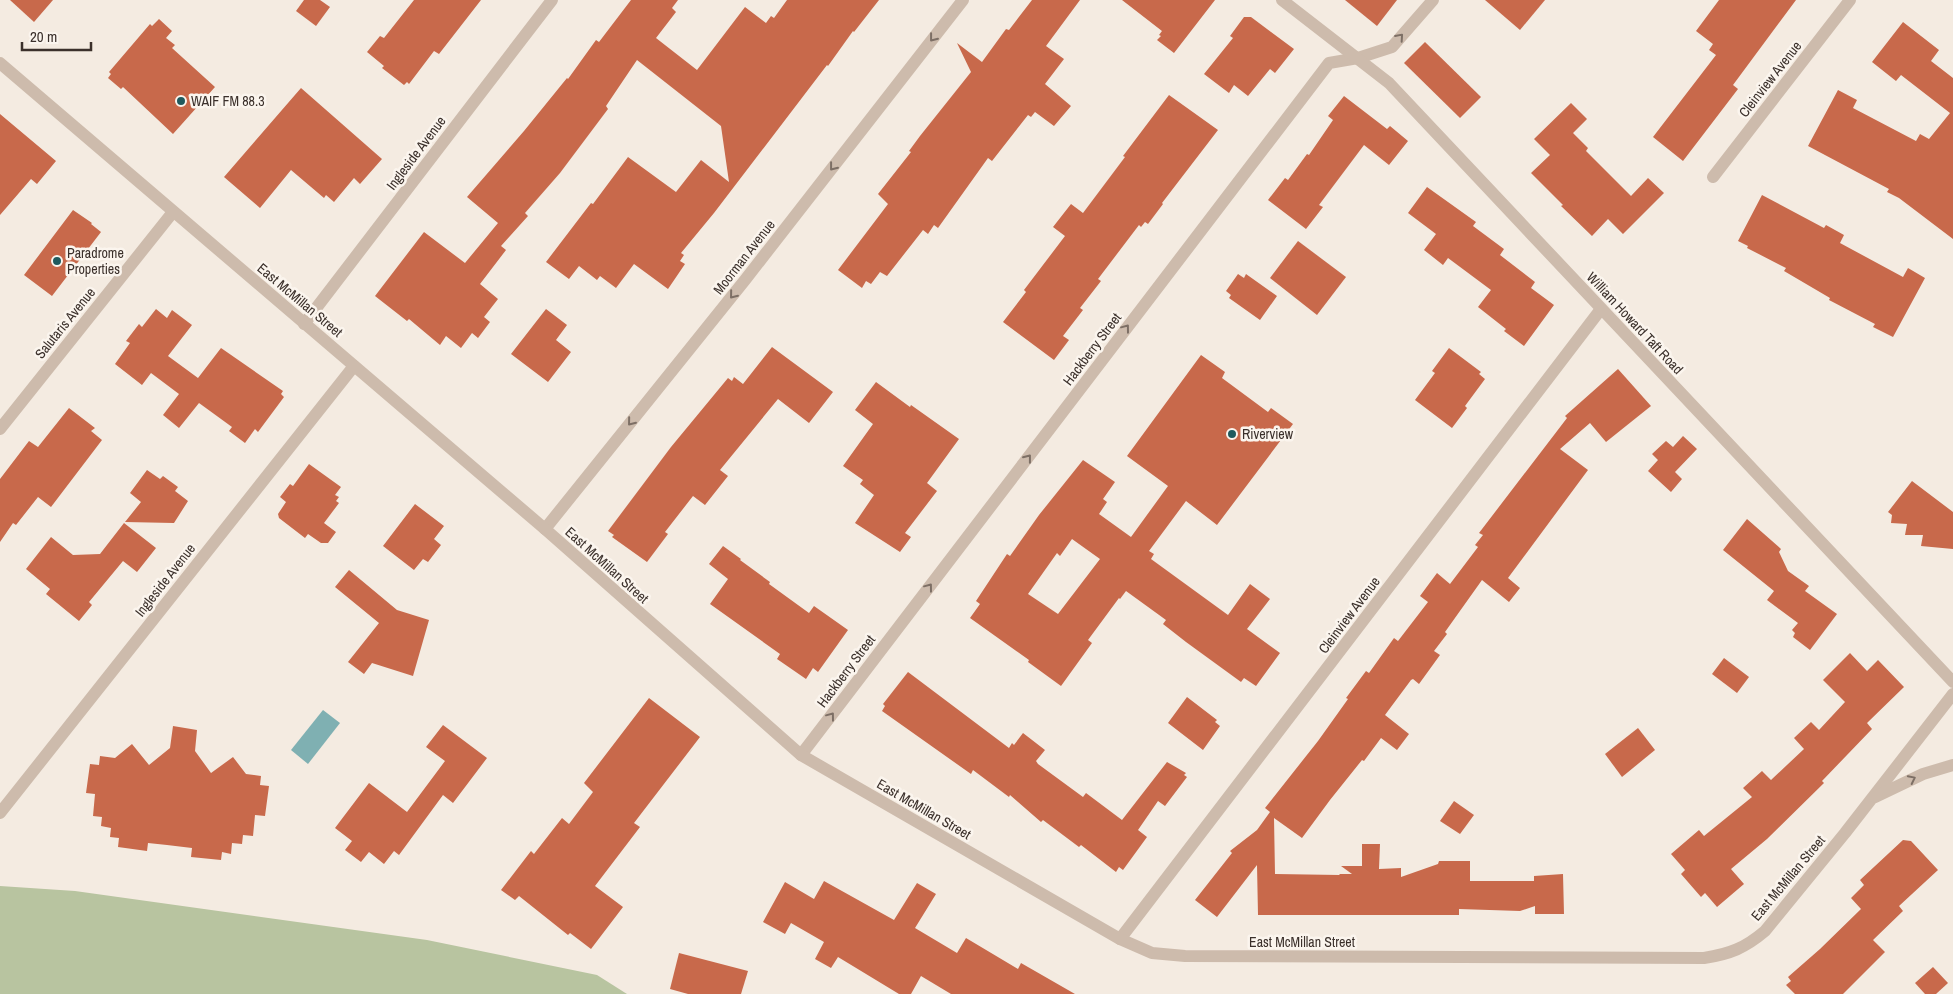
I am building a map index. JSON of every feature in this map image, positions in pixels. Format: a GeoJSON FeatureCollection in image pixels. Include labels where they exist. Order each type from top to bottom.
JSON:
{"type":"FeatureCollection","features":[{"type":"Feature","properties":{"kind":"street","name":"Ingleside Avenue"},"geometry":{"type":"LineString","coordinates":[[304,324],[552,0]]}},
{"type":"Feature","properties":{"kind":"street","name":"Moorman Avenue"},"geometry":{"type":"LineString","coordinates":[[545,529],[751,272],[963,0]]}},
{"type":"Feature","properties":{"kind":"street","name":"William Howard Taft Road"},"geometry":{"type":"LineString","coordinates":[[1282,0],[1389,83],[1953,682]]}},
{"type":"Feature","properties":{"kind":"street","name":"Hackberry Street"},"geometry":{"type":"LineString","coordinates":[[801,755],[1329,63],[1358,58],[1392,47],[1433,0]]}},
{"type":"Feature","properties":{"kind":"street","name":"Cleinview Avenue"},"geometry":{"type":"LineString","coordinates":[[1712,177],[1850,0]]}},
{"type":"Feature","properties":{"kind":"street","name":"East McMillan Street"},"geometry":{"type":"LineString","coordinates":[[0,63],[545,529],[801,755],[1120,939],[1152,953],[1185,956],[1704,958],[1729,954],[1752,942],[1765,931],[1873,798],[1953,694]]}},
{"type":"Feature","properties":{"kind":"street","name":"Salutaris Avenue"},"geometry":{"type":"LineString","coordinates":[[0,429],[173,212]]}},
{"type":"Feature","properties":{"kind":"street","name":"Cleinview Avenue"},"geometry":{"type":"LineString","coordinates":[[1120,939],[1601,309]]}},
{"type":"Feature","properties":{"kind":"street","name":"Ingleside Avenue"},"geometry":{"type":"LineString","coordinates":[[0,813],[354,366]]}},
{"type":"Feature","properties":{"kind":"street"},"geometry":{"type":"LineString","coordinates":[[1873,798],[1923,774],[1953,765]]}},
{"type":"Feature","properties":{"kind":"green space"},"geometry":{"type":"Polygon","coordinates":[[[0,886],[75,891],[427,940],[597,975],[627,994],[0,994],[0,886]]]}},
{"type":"Feature","properties":{"kind":"water"},"geometry":{"type":"Polygon","coordinates":[[[323,710],[340,723],[308,764],[291,750],[323,710]]]}},
{"type":"Feature","properties":{"kind":"building"},"geometry":{"type":"Polygon","coordinates":[[[10,0],[53,0],[34,22],[10,0]]]}},
{"type":"Feature","properties":{"kind":"building"},"geometry":{"type":"Polygon","coordinates":[[[304,0],[320,0],[330,7],[316,26],[296,11],[304,0]]]}},
{"type":"Feature","properties":{"kind":"building"},"geometry":{"type":"Polygon","coordinates":[[[414,0],[481,0],[439,54],[434,51],[409,84],[407,82],[404,85],[382,68],[384,66],[367,52],[380,36],[384,38],[414,0]]]}},
{"type":"Feature","properties":{"kind":"building"},"geometry":{"type":"Polygon","coordinates":[[[631,0],[678,0],[672,8],[676,12],[656,38],[697,70],[745,7],[766,23],[771,16],[774,18],[787,0],[879,0],[681,253],[684,255],[680,261],[685,264],[668,289],[634,264],[616,288],[600,276],[597,280],[579,266],[569,279],[546,262],[628,157],[676,192],[701,160],[729,182],[721,126],[637,60],[606,106],[608,109],[560,173],[525,213],[528,216],[501,246],[506,250],[480,284],[498,299],[484,317],[490,322],[478,338],[472,333],[461,348],[446,336],[440,345],[409,319],[407,321],[375,296],[424,232],[465,263],[498,223],[467,197],[568,79],[596,40],[599,42],[631,0]]]}},
{"type":"Feature","properties":{"kind":"building"},"geometry":{"type":"Polygon","coordinates":[[[1032,0],[1080,0],[1046,46],[1064,59],[1045,84],[1071,106],[1054,126],[1035,112],[1031,117],[1028,115],[992,161],[988,158],[938,228],[934,225],[928,234],[923,230],[887,276],[880,272],[871,284],[866,281],[862,288],[838,270],[888,204],[878,194],[911,152],[909,151],[920,136],[971,72],[957,43],[982,62],[1006,29],[1009,30],[1032,0]]]}},
{"type":"Feature","properties":{"kind":"building"},"geometry":{"type":"Polygon","coordinates":[[[1122,0],[1215,0],[1174,53],[1157,40],[1161,36],[1159,35],[1162,31],[1122,0]]]}},
{"type":"Feature","properties":{"kind":"building"},"geometry":{"type":"Polygon","coordinates":[[[1345,0],[1397,0],[1377,26],[1345,0]]]}},
{"type":"Feature","properties":{"kind":"building"},"geometry":{"type":"Polygon","coordinates":[[[1485,0],[1545,0],[1520,30],[1485,0]]]}},
{"type":"Feature","properties":{"kind":"building"},"geometry":{"type":"Polygon","coordinates":[[[1719,0],[1796,0],[1733,85],[1738,89],[1683,161],[1653,137],[1716,55],[1709,50],[1713,44],[1696,31],[1719,0]]]}},
{"type":"Feature","properties":{"kind":"building"},"geometry":{"type":"Polygon","coordinates":[[[1244,17],[1251,17],[1294,49],[1275,73],[1270,69],[1248,96],[1234,85],[1229,93],[1204,74],[1233,38],[1230,36],[1244,17]]]}},
{"type":"Feature","properties":{"kind":"building"},"geometry":{"type":"Polygon","coordinates":[[[159,19],[172,31],[166,38],[175,45],[172,48],[215,87],[173,134],[123,87],[121,89],[108,78],[111,74],[109,72],[150,24],[152,26],[159,19]]]}},
{"type":"Feature","properties":{"kind":"building"},"geometry":{"type":"Polygon","coordinates":[[[1903,22],[1939,50],[1931,61],[1953,78],[1953,239],[1899,198],[1887,192],[1889,189],[1808,146],[1838,90],[1857,100],[1853,108],[1916,141],[1920,134],[1929,139],[1950,113],[1901,75],[1896,81],[1872,62],[1903,22]]]}},
{"type":"Feature","properties":{"kind":"building"},"geometry":{"type":"Polygon","coordinates":[[[1425,42],[1481,97],[1460,118],[1404,63],[1425,42]]]}},
{"type":"Feature","properties":{"kind":"building"},"geometry":{"type":"Polygon","coordinates":[[[301,88],[382,159],[360,184],[354,178],[334,202],[326,195],[324,198],[291,170],[260,208],[224,177],[301,88]]]}},
{"type":"Feature","properties":{"kind":"building"},"geometry":{"type":"Polygon","coordinates":[[[1169,95],[1218,130],[1148,224],[1145,222],[1141,227],[1139,225],[1098,279],[1101,281],[1080,308],[1083,310],[1063,336],[1069,340],[1054,360],[1003,322],[1026,292],[1024,290],[1065,236],[1053,227],[1071,204],[1083,213],[1169,95]]]}},
{"type":"Feature","properties":{"kind":"building"},"geometry":{"type":"Polygon","coordinates":[[[1344,96],[1387,129],[1390,126],[1408,141],[1389,165],[1364,145],[1319,205],[1323,207],[1306,229],[1268,200],[1285,178],[1288,180],[1307,154],[1309,155],[1333,120],[1328,116],[1344,96]]]}},
{"type":"Feature","properties":{"kind":"building"},"geometry":{"type":"Polygon","coordinates":[[[1571,103],[1587,119],[1573,133],[1588,148],[1586,151],[1631,196],[1648,178],[1664,193],[1623,234],[1608,219],[1592,236],[1531,173],[1550,155],[1534,139],[1571,103]]]}},
{"type":"Feature","properties":{"kind":"building"},"geometry":{"type":"Polygon","coordinates":[[[0,114],[56,161],[37,184],[31,179],[0,215],[0,114]]]}},
{"type":"Feature","properties":{"kind":"building"},"geometry":{"type":"Polygon","coordinates":[[[1427,187],[1476,222],[1473,226],[1504,249],[1500,255],[1535,282],[1531,288],[1554,305],[1524,346],[1478,307],[1491,290],[1448,258],[1443,265],[1424,250],[1436,234],[1408,213],[1427,187]]]}},
{"type":"Feature","properties":{"kind":"building"},"geometry":{"type":"Polygon","coordinates":[[[1762,195],[1824,228],[1826,225],[1844,235],[1840,243],[1903,277],[1908,268],[1925,278],[1893,337],[1873,327],[1875,324],[1829,300],[1830,298],[1784,271],[1786,268],[1747,248],[1748,246],[1738,241],[1762,195]]]}},
{"type":"Feature","properties":{"kind":"building","name":"Paradrome Properties"},"geometry":{"type":"Polygon","coordinates":[[[73,210],[92,223],[101,232],[52,296],[24,275],[73,210]]]}},
{"type":"Feature","properties":{"kind":"building"},"geometry":{"type":"Polygon","coordinates":[[[1298,241],[1346,277],[1317,315],[1270,278],[1298,241]]]}},
{"type":"Feature","properties":{"kind":"building"},"geometry":{"type":"Polygon","coordinates":[[[1238,274],[1244,278],[1246,274],[1277,296],[1260,320],[1229,298],[1231,295],[1226,291],[1238,274]]]}},
{"type":"Feature","properties":{"kind":"building"},"geometry":{"type":"Polygon","coordinates":[[[156,309],[167,318],[172,310],[192,325],[168,356],[198,378],[221,348],[283,391],[281,394],[284,397],[258,432],[255,429],[245,443],[229,431],[232,427],[199,403],[179,428],[163,415],[179,394],[151,373],[142,385],[115,364],[130,343],[126,341],[139,324],[142,327],[156,309]]]}},
{"type":"Feature","properties":{"kind":"building"},"geometry":{"type":"Polygon","coordinates":[[[546,309],[567,325],[556,340],[571,352],[548,382],[511,354],[546,309]]]}},
{"type":"Feature","properties":{"kind":"building"},"geometry":{"type":"Polygon","coordinates":[[[772,347],[833,392],[809,423],[778,399],[720,470],[728,476],[705,505],[693,496],[665,532],[668,534],[647,562],[612,537],[614,535],[608,531],[671,447],[728,378],[732,381],[734,377],[743,384],[772,347]]]}},
{"type":"Feature","properties":{"kind":"building"},"geometry":{"type":"Polygon","coordinates":[[[1449,348],[1481,372],[1479,374],[1485,379],[1465,406],[1467,408],[1452,428],[1415,400],[1435,373],[1432,371],[1449,348]]]}},
{"type":"Feature","properties":{"kind":"building"},"geometry":{"type":"Polygon","coordinates":[[[1201,355],[1225,372],[1222,378],[1268,412],[1271,408],[1293,424],[1217,525],[1186,501],[1149,551],[1154,554],[1151,559],[1228,615],[1250,584],[1270,599],[1247,629],[1280,653],[1256,686],[1244,678],[1241,682],[1186,642],[1163,624],[1166,620],[1126,591],[1088,640],[1092,643],[1061,686],[1028,662],[1029,660],[970,618],[980,604],[976,601],[1007,554],[1010,556],[1039,515],[1083,460],[1115,482],[1103,499],[1107,502],[1099,514],[1131,537],[1168,486],[1127,456],[1201,355]],[[1072,539],[1060,556],[1057,553],[1028,594],[1058,614],[1100,559],[1072,539]]]}},
{"type":"Feature","properties":{"kind":"building"},"geometry":{"type":"Polygon","coordinates":[[[1618,369],[1651,406],[1606,442],[1590,423],[1560,449],[1588,470],[1508,578],[1520,588],[1509,602],[1482,580],[1445,632],[1447,634],[1434,651],[1440,655],[1419,684],[1413,679],[1411,680],[1385,715],[1409,734],[1397,750],[1381,738],[1330,800],[1302,838],[1274,818],[1275,874],[1352,874],[1341,866],[1362,866],[1362,844],[1380,844],[1379,869],[1401,868],[1401,877],[1438,864],[1439,861],[1470,861],[1470,881],[1534,881],[1534,876],[1563,874],[1564,914],[1535,914],[1535,906],[1520,911],[1459,909],[1459,915],[1258,915],[1257,865],[1217,917],[1195,900],[1232,853],[1230,851],[1257,830],[1270,812],[1265,808],[1318,741],[1366,671],[1369,673],[1394,638],[1398,641],[1428,602],[1420,596],[1437,573],[1450,584],[1478,547],[1475,545],[1483,535],[1479,533],[1567,418],[1565,416],[1618,369]]]}},
{"type":"Feature","properties":{"kind":"building"},"geometry":{"type":"Polygon","coordinates":[[[876,382],[959,439],[927,483],[937,491],[905,533],[911,537],[900,552],[855,523],[874,495],[860,484],[863,480],[843,466],[873,424],[855,410],[876,382]]]}},
{"type":"Feature","properties":{"kind":"building"},"geometry":{"type":"Polygon","coordinates":[[[69,408],[95,428],[91,431],[102,440],[51,507],[38,497],[16,525],[13,523],[0,542],[0,479],[29,441],[38,447],[69,408]]]}},
{"type":"Feature","properties":{"kind":"building"},"geometry":{"type":"Polygon","coordinates":[[[1683,436],[1697,449],[1675,472],[1682,479],[1671,492],[1648,471],[1658,460],[1652,454],[1666,441],[1673,447],[1683,436]]]}},
{"type":"Feature","properties":{"kind":"building"},"geometry":{"type":"Polygon","coordinates":[[[309,464],[341,487],[335,495],[339,497],[336,501],[339,503],[324,523],[336,532],[328,543],[321,543],[308,534],[305,538],[279,518],[278,514],[286,502],[280,497],[290,484],[293,486],[309,464]]]}},
{"type":"Feature","properties":{"kind":"building"},"geometry":{"type":"Polygon","coordinates":[[[147,470],[160,479],[163,476],[178,487],[175,491],[188,501],[174,523],[125,522],[141,502],[130,493],[147,470]]]}},
{"type":"Feature","properties":{"kind":"building"},"geometry":{"type":"Polygon","coordinates":[[[1912,481],[1953,512],[1953,549],[1921,546],[1923,535],[1905,535],[1907,524],[1891,523],[1892,515],[1888,512],[1912,481]]]}},
{"type":"Feature","properties":{"kind":"building"},"geometry":{"type":"Polygon","coordinates":[[[415,504],[444,526],[434,539],[441,545],[428,562],[423,559],[414,570],[383,546],[415,504]]]}},
{"type":"Feature","properties":{"kind":"building"},"geometry":{"type":"Polygon","coordinates":[[[1747,519],[1781,549],[1779,552],[1788,571],[1809,586],[1805,591],[1837,614],[1810,650],[1793,637],[1795,633],[1792,630],[1798,623],[1767,600],[1774,591],[1723,550],[1747,519]]]}},
{"type":"Feature","properties":{"kind":"building"},"geometry":{"type":"Polygon","coordinates":[[[124,523],[156,548],[137,572],[123,561],[89,602],[92,605],[79,621],[46,594],[50,589],[26,569],[51,537],[73,555],[100,554],[124,523]]]}},
{"type":"Feature","properties":{"kind":"building"},"geometry":{"type":"Polygon","coordinates":[[[723,546],[770,582],[769,584],[809,613],[814,606],[848,630],[818,672],[813,668],[806,679],[777,659],[780,654],[710,604],[728,579],[709,564],[723,546]]]}},
{"type":"Feature","properties":{"kind":"building"},"geometry":{"type":"Polygon","coordinates":[[[349,570],[397,610],[429,620],[413,676],[372,663],[364,674],[348,662],[379,623],[335,587],[349,570]]]}},
{"type":"Feature","properties":{"kind":"building"},"geometry":{"type":"Polygon","coordinates":[[[1850,653],[1867,671],[1878,660],[1904,687],[1867,723],[1872,729],[1822,781],[1824,783],[1767,839],[1731,869],[1744,884],[1717,907],[1705,893],[1701,897],[1681,874],[1685,870],[1671,854],[1699,830],[1704,836],[1752,797],[1743,788],[1762,771],[1771,780],[1804,749],[1794,738],[1811,722],[1819,730],[1845,702],[1823,680],[1850,653]]]}},
{"type":"Feature","properties":{"kind":"building"},"geometry":{"type":"Polygon","coordinates":[[[1724,658],[1749,677],[1737,693],[1712,674],[1724,658]]]}},
{"type":"Feature","properties":{"kind":"building"},"geometry":{"type":"Polygon","coordinates":[[[908,672],[1009,748],[1012,743],[1014,745],[1023,733],[1045,750],[1036,761],[1038,764],[1083,797],[1086,793],[1122,820],[1167,762],[1186,773],[1184,775],[1187,777],[1165,806],[1158,801],[1138,830],[1147,837],[1123,870],[1119,867],[1116,872],[1081,845],[1079,847],[1043,820],[1041,822],[1010,795],[1009,797],[973,770],[971,774],[882,711],[885,706],[883,704],[908,672]]]}},
{"type":"Feature","properties":{"kind":"building"},"geometry":{"type":"Polygon","coordinates":[[[1187,697],[1217,720],[1215,722],[1220,726],[1203,750],[1168,723],[1187,697]]]}},
{"type":"Feature","properties":{"kind":"building"},"geometry":{"type":"Polygon","coordinates":[[[649,698],[700,737],[634,823],[640,827],[595,886],[623,907],[591,949],[570,933],[568,935],[519,896],[515,900],[501,890],[531,851],[534,854],[562,818],[569,824],[593,792],[584,783],[649,698]]]}},
{"type":"Feature","properties":{"kind":"building"},"geometry":{"type":"Polygon","coordinates":[[[443,725],[487,758],[453,803],[443,795],[399,855],[394,851],[384,864],[369,852],[361,862],[345,850],[352,841],[335,828],[369,783],[407,812],[445,761],[426,747],[443,725]]]}},
{"type":"Feature","properties":{"kind":"building"},"geometry":{"type":"Polygon","coordinates":[[[173,726],[197,730],[195,751],[211,773],[233,757],[246,774],[261,776],[260,785],[269,786],[265,816],[255,815],[253,836],[243,835],[242,844],[232,843],[231,854],[222,852],[221,860],[191,857],[192,848],[148,843],[147,851],[118,847],[119,838],[110,837],[111,828],[101,826],[102,817],[93,816],[95,794],[86,793],[90,764],[99,765],[100,756],[115,758],[132,744],[149,765],[170,748],[173,726]]]}},
{"type":"Feature","properties":{"kind":"building"},"geometry":{"type":"Polygon","coordinates":[[[1638,728],[1655,750],[1622,777],[1605,754],[1638,728]]]}},
{"type":"Feature","properties":{"kind":"building"},"geometry":{"type":"Polygon","coordinates":[[[1454,801],[1474,815],[1460,834],[1440,821],[1454,801]]]}},
{"type":"Feature","properties":{"kind":"building"},"geometry":{"type":"Polygon","coordinates":[[[1903,840],[1911,841],[1938,870],[1899,906],[1903,911],[1873,940],[1885,952],[1843,994],[1795,994],[1786,985],[1791,981],[1788,977],[1861,909],[1851,898],[1864,885],[1860,880],[1903,840]]]}},
{"type":"Feature","properties":{"kind":"building"},"geometry":{"type":"Polygon","coordinates":[[[824,881],[894,920],[917,883],[936,894],[915,928],[957,953],[966,938],[1018,969],[1021,963],[1075,994],[951,994],[921,976],[911,994],[899,994],[838,957],[831,968],[815,959],[824,942],[791,923],[785,934],[763,922],[785,882],[814,899],[824,881]]]}},
{"type":"Feature","properties":{"kind":"building"},"geometry":{"type":"Polygon","coordinates":[[[679,953],[748,971],[741,994],[688,994],[670,989],[679,953]]]}},
{"type":"Feature","properties":{"kind":"building"},"geometry":{"type":"Polygon","coordinates":[[[1933,967],[1948,983],[1936,994],[1925,994],[1915,983],[1933,967]]]}},
{"type":"Feature","properties":{"kind":"place","name":"WAIF FM 88.3"},"geometry":{"type":"Point","coordinates":[181,101]}},
{"type":"Feature","properties":{"kind":"place","name":"Paradrome Properties"},"geometry":{"type":"Point","coordinates":[57,261]}},
{"type":"Feature","properties":{"kind":"place","name":"Riverview"},"geometry":{"type":"Point","coordinates":[1232,434]}}]}
